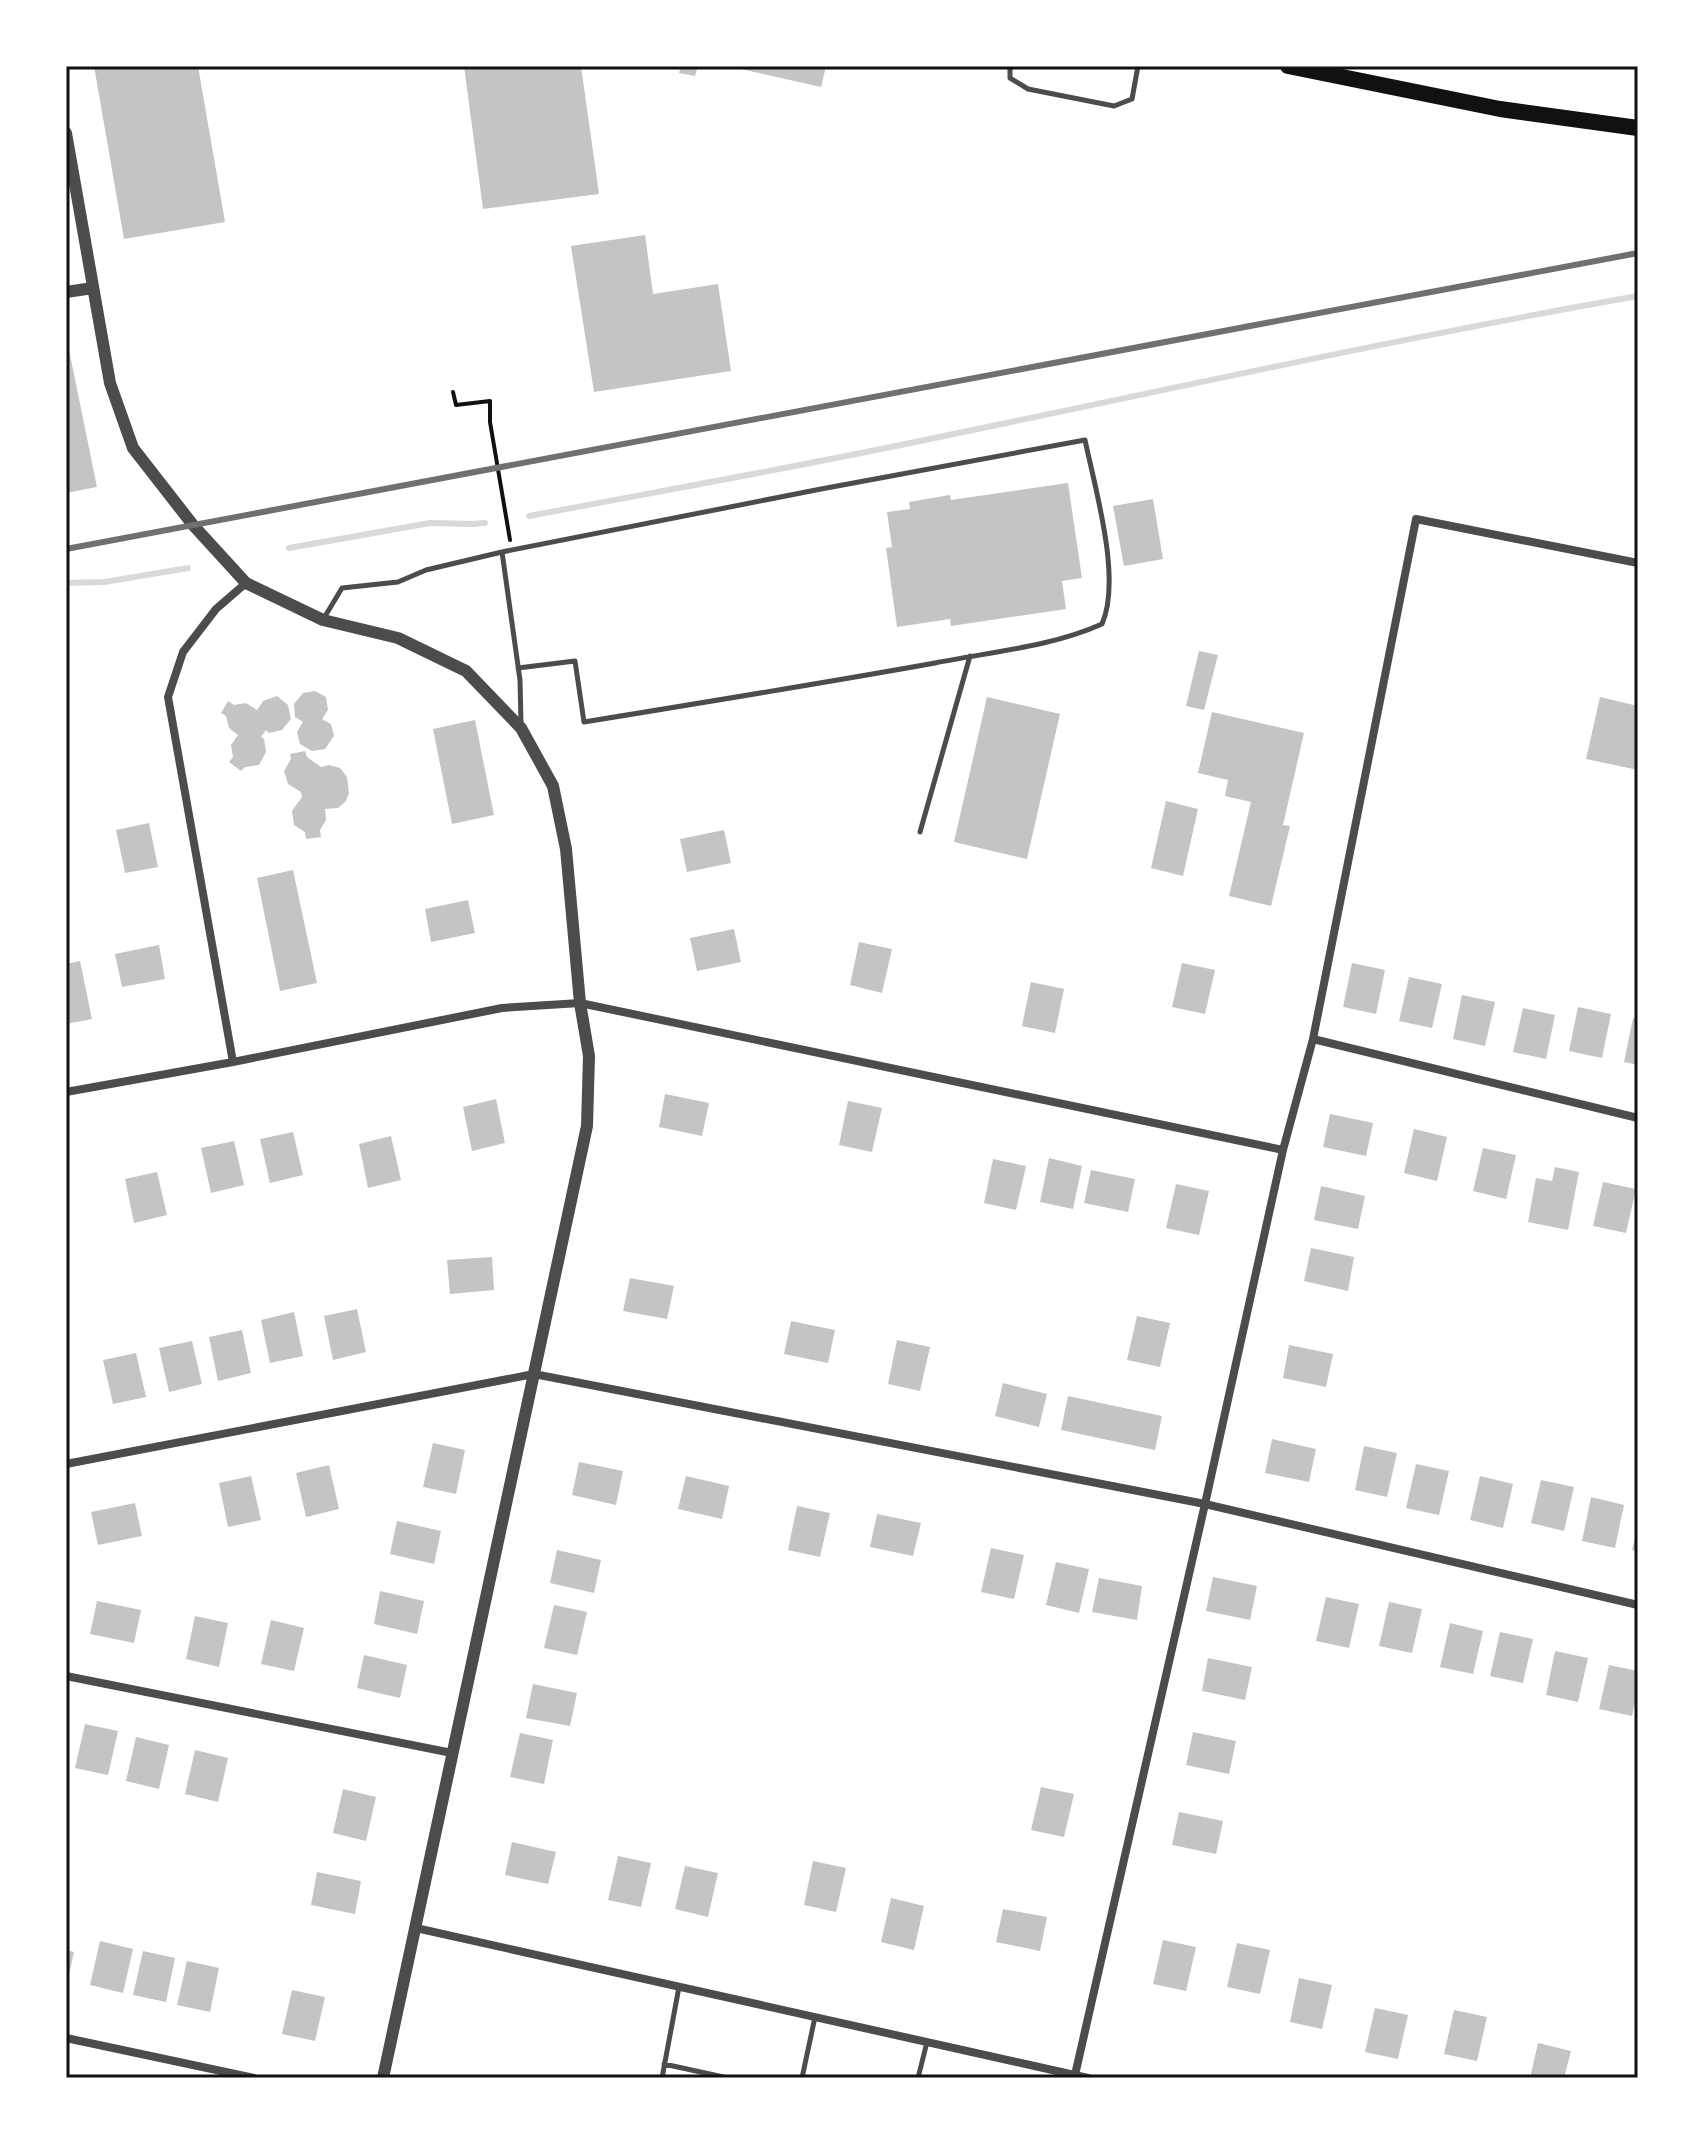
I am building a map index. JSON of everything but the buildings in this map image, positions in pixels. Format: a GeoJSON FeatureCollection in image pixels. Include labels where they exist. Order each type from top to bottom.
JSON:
{"type":"FeatureCollection","features":[{"type":"Feature","properties":{"kind":"main road"},"geometry":{"type":"LineString","coordinates":[[1288,66],[1317,69],[1500,109],[1638,128]]}},
{"type":"Feature","properties":{"kind":"street"},"geometry":{"type":"LineString","coordinates":[[66,133],[110,383],[133,448],[193,525],[246,583],[323,620],[398,638],[466,671],[521,728],[553,786],[564,837],[580,1003],[589,1056],[587,1126],[383,2078]]}},
{"type":"Feature","properties":{"kind":"street"},"geometry":{"type":"LineString","coordinates":[[66,292],[93,288]]}},
{"type":"Feature","properties":{"kind":"street"},"geometry":{"type":"LineString","coordinates":[[1075,2075],[1283,1150],[1313,1039],[1416,519],[1638,563]]}},
{"type":"Feature","properties":{"kind":"street"},"geometry":{"type":"LineString","coordinates":[[233,1062],[168,697],[183,652],[216,609],[246,583]]}},
{"type":"Feature","properties":{"kind":"street"},"geometry":{"type":"LineString","coordinates":[[66,1092],[502,1008],[580,1003],[1283,1150]]}},
{"type":"Feature","properties":{"kind":"street"},"geometry":{"type":"LineString","coordinates":[[1313,1039],[1638,1118]]}},
{"type":"Feature","properties":{"kind":"street"},"geometry":{"type":"LineString","coordinates":[[66,1464],[534,1374],[1205,1504],[1638,1605]]}},
{"type":"Feature","properties":{"kind":"street"},"geometry":{"type":"LineString","coordinates":[[66,1676],[452,1753]]}},
{"type":"Feature","properties":{"kind":"street"},"geometry":{"type":"LineString","coordinates":[[416,1928],[1088,2078]]}},
{"type":"Feature","properties":{"kind":"street"},"geometry":{"type":"LineString","coordinates":[[66,2038],[254,2078]]}},
{"type":"Feature","properties":{"kind":"lane"},"geometry":{"type":"LineString","coordinates":[[1010,66],[1010,78],[1028,89],[1114,106],[1132,99],[1138,66]]}},
{"type":"Feature","properties":{"kind":"lane"},"geometry":{"type":"LineString","coordinates":[[323,620],[342,588],[398,582],[426,570],[502,552],[1085,440],[1108,548],[1108,611],[1102,624],[1089,630],[1040,643],[839,680],[584,722],[575,661],[518,668]]}},
{"type":"Feature","properties":{"kind":"lane"},"geometry":{"type":"LineString","coordinates":[[502,552],[518,668],[521,728]]}},
{"type":"Feature","properties":{"kind":"lane"},"geometry":{"type":"LineString","coordinates":[[920,832],[970,656]]}},
{"type":"Feature","properties":{"kind":"lane"},"geometry":{"type":"LineString","coordinates":[[662,2078],[679,1987]]}},
{"type":"Feature","properties":{"kind":"lane"},"geometry":{"type":"LineString","coordinates":[[802,2078],[815,2017]]}},
{"type":"Feature","properties":{"kind":"lane"},"geometry":{"type":"LineString","coordinates":[[918,2078],[927,2042]]}},
{"type":"Feature","properties":{"kind":"lane"},"geometry":{"type":"LineString","coordinates":[[664,2064],[728,2078]]}},
{"type":"Feature","properties":{"kind":"path"},"geometry":{"type":"LineString","coordinates":[[453,392],[456,405],[490,401],[490,422],[512,550]]}},
{"type":"Feature","properties":{"kind":"waterway"},"geometry":{"type":"LineString","coordinates":[[529,516],[837,458],[1375,346],[1638,296]]}},
{"type":"Feature","properties":{"kind":"waterway"},"geometry":{"type":"LineString","coordinates":[[289,548],[430,523],[485,523]]}},
{"type":"Feature","properties":{"kind":"waterway"},"geometry":{"type":"LineString","coordinates":[[66,583],[105,582],[188,568]]}},
{"type":"Feature","properties":{"kind":"railway"},"geometry":{"type":"LineString","coordinates":[[66,549],[1638,253]]}}]}
